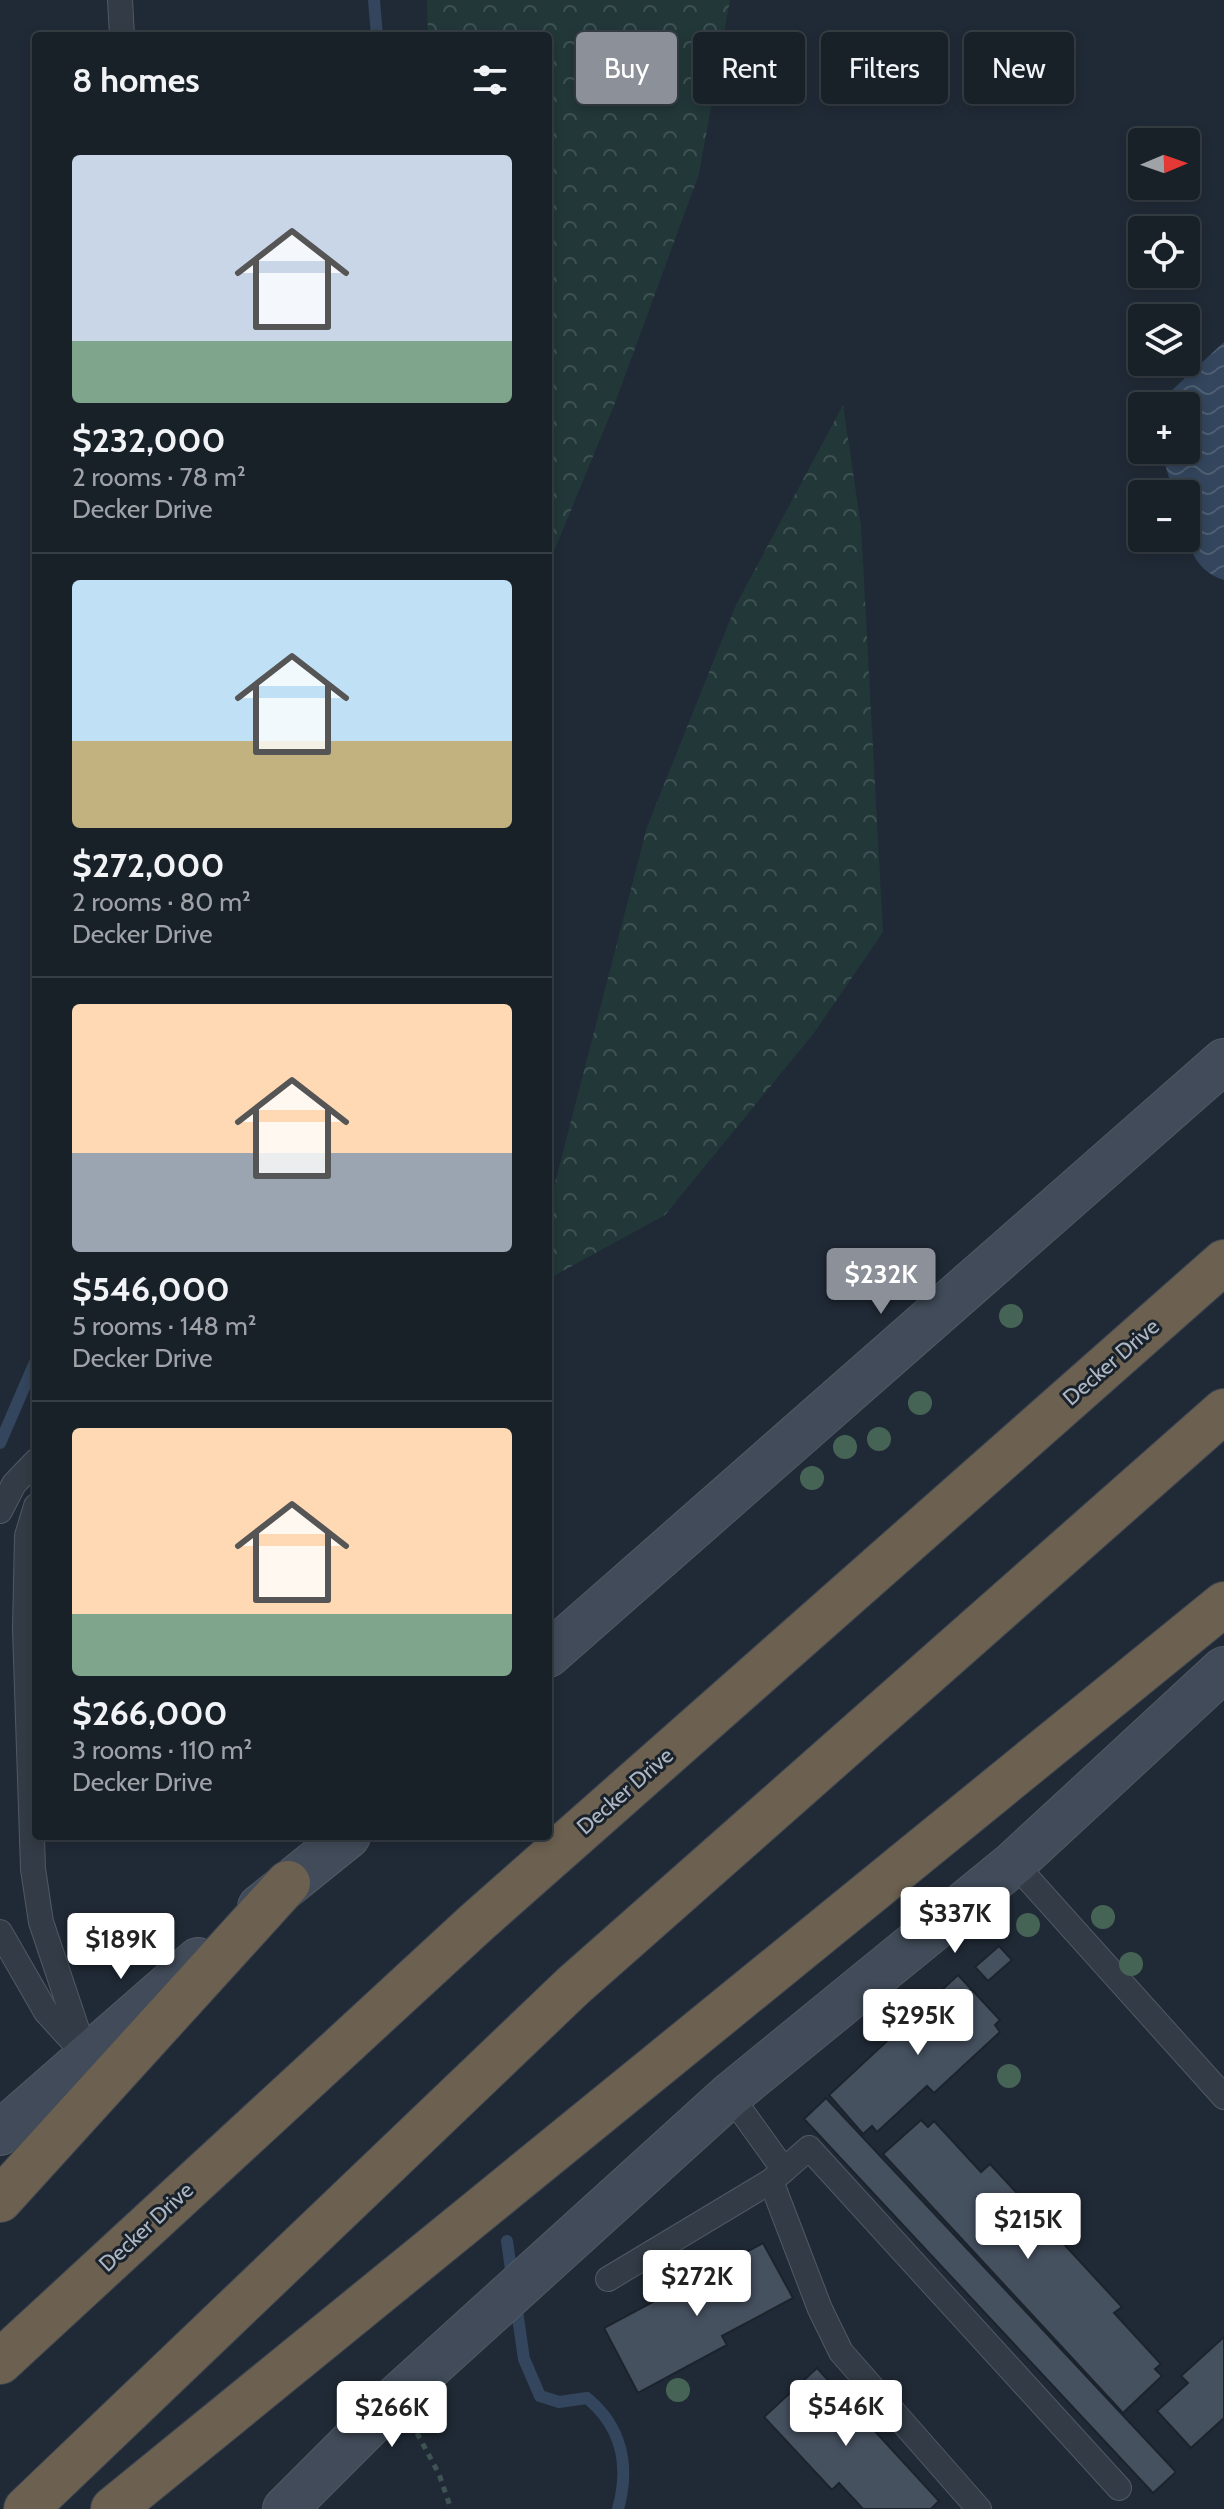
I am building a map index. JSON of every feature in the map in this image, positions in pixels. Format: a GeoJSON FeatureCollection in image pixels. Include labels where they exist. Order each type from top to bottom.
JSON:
{"type":"FeatureCollection","features":[{"type":"Feature","properties":{"kind":"highway","name":"Decker Drive"},"geometry":{"type":"LineString","coordinates":[[0,2362],[476,1923],[1224,1262]]}},
{"type":"Feature","properties":{"kind":"highway"},"geometry":{"type":"LineString","coordinates":[[26,2509],[573,1986],[1224,1411]]}},
{"type":"Feature","properties":{"kind":"highway"},"geometry":{"type":"LineString","coordinates":[[113,2509],[1224,1604]]}},
{"type":"Feature","properties":{"kind":"highway"},"geometry":{"type":"LineString","coordinates":[[0,2200],[288,1883]]}},
{"type":"Feature","properties":{"kind":"main road"},"geometry":{"type":"LineString","coordinates":[[552,1651],[1224,1061]]}},
{"type":"Feature","properties":{"kind":"main road"},"geometry":{"type":"LineString","coordinates":[[285,2509],[455,2343],[730,2095],[1014,1863],[1224,1669]]}},
{"type":"Feature","properties":{"kind":"main road"},"geometry":{"type":"LineString","coordinates":[[0,2133],[288,1883],[343,1840]]}},
{"type":"Feature","properties":{"kind":"lane"},"geometry":{"type":"LineString","coordinates":[[120,0],[122,32]]}},
{"type":"Feature","properties":{"kind":"lane"},"geometry":{"type":"LineString","coordinates":[[0,1511],[14,1484],[32,1465]]}},
{"type":"Feature","properties":{"kind":"lane"},"geometry":{"type":"LineString","coordinates":[[32,1519],[27,1536],[25,1629],[32,1839]]}},
{"type":"Feature","properties":{"kind":"lane"},"geometry":{"type":"LineString","coordinates":[[32,1840],[41,1922],[86,2056]]}},
{"type":"Feature","properties":{"kind":"lane"},"geometry":{"type":"LineString","coordinates":[[1014,1863],[1224,2097]]}},
{"type":"Feature","properties":{"kind":"lane"},"geometry":{"type":"LineString","coordinates":[[41,1922],[0,1931],[46,2012],[86,2056]]}},
{"type":"Feature","properties":{"kind":"lane"},"geometry":{"type":"LineString","coordinates":[[730,2095],[777,2176],[820,2309],[841,2352],[979,2509]]}},
{"type":"Feature","properties":{"kind":"lane"},"geometry":{"type":"LineString","coordinates":[[608,2279],[777,2176],[809,2148],[1119,2488]]}},
{"type":"Feature","properties":{"kind":"path"},"geometry":{"type":"LineString","coordinates":[[397,2397],[439,2474],[451,2509]]}},
{"type":"Feature","properties":{"kind":"green space"},"geometry":{"type":"Polygon","coordinates":[[[427,0],[730,0],[724,32],[693,32],[693,104],[711,104],[699,174],[615,403],[552,556],[552,32],[428,32],[427,0]]]}},
{"type":"Feature","properties":{"kind":"green space"},"geometry":{"type":"Polygon","coordinates":[[[843,405],[861,526],[883,932],[814,1033],[665,1215],[552,1277],[552,1195],[647,827],[736,605],[843,405]]]}},
{"type":"Feature","properties":{"kind":"water"},"geometry":{"type":"Polygon","coordinates":[[[1224,342],[1224,580],[1201,566],[1193,552],[1200,552],[1200,480],[1170,480],[1165,464],[1200,464],[1200,392],[1170,392],[1187,376],[1200,376],[1200,364],[1224,342]]]}},
{"type":"Feature","properties":{"kind":"building"},"geometry":{"type":"Polygon","coordinates":[[[999,1946],[1012,1960],[988,1981],[975,1967],[999,1946]]]}},
{"type":"Feature","properties":{"kind":"building"},"geometry":{"type":"Polygon","coordinates":[[[958,1975],[1000,2020],[995,2025],[1000,2032],[934,2093],[927,2086],[877,2132],[872,2126],[863,2134],[829,2095],[958,1975]]]}},
{"type":"Feature","properties":{"kind":"building"},"geometry":{"type":"Polygon","coordinates":[[[826,2098],[1176,2472],[1153,2493],[804,2119],[826,2098]]]}},
{"type":"Feature","properties":{"kind":"building"},"geometry":{"type":"Polygon","coordinates":[[[921,2120],[928,2127],[934,2121],[981,2172],[990,2164],[1122,2307],[1114,2313],[1161,2364],[1155,2369],[1162,2376],[1123,2413],[883,2154],[921,2120]]]}},
{"type":"Feature","properties":{"kind":"building"},"geometry":{"type":"Polygon","coordinates":[[[763,2243],[793,2298],[722,2336],[727,2345],[638,2393],[604,2328],[763,2243]]]}},
{"type":"Feature","properties":{"kind":"building"},"geometry":{"type":"Polygon","coordinates":[[[1224,2337],[1224,2418],[1191,2448],[1157,2411],[1188,2383],[1181,2376],[1224,2337]]]}},
{"type":"Feature","properties":{"kind":"building"},"geometry":{"type":"Polygon","coordinates":[[[817,2368],[939,2501],[931,2509],[863,2509],[839,2483],[832,2490],[764,2417],[817,2368]]]}},
{"type":"Feature","properties":{"kind":"waterway"},"geometry":{"type":"LineString","coordinates":[[374,0],[377,32]]}},
{"type":"Feature","properties":{"kind":"waterway"},"geometry":{"type":"LineString","coordinates":[[0,1443],[32,1369]]}},
{"type":"Feature","properties":{"kind":"waterway"},"geometry":{"type":"LineString","coordinates":[[507,2241],[512,2277]]}},
{"type":"Feature","properties":{"kind":"waterway"},"geometry":{"type":"LineString","coordinates":[[516,2304],[524,2359],[540,2396],[559,2402],[587,2398],[599,2409],[615,2435],[623,2463],[618,2509]]}}]}
